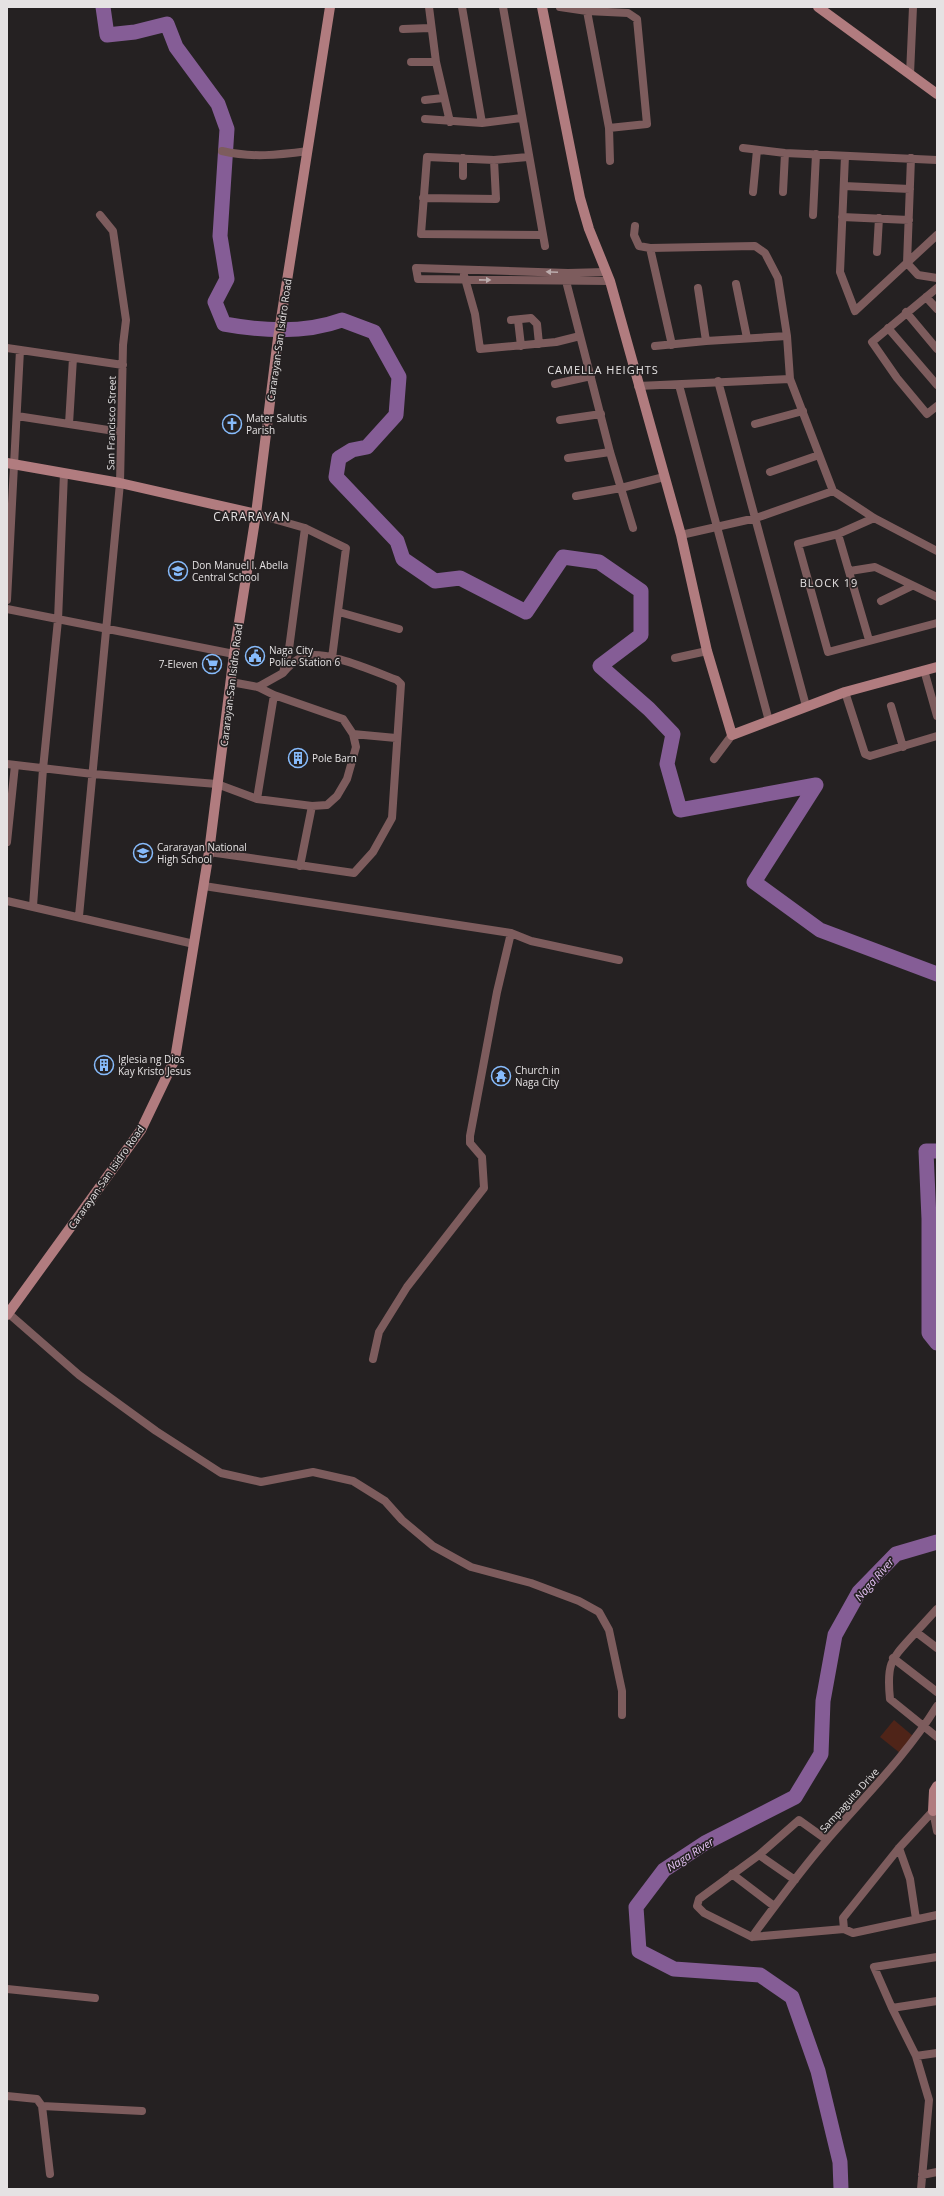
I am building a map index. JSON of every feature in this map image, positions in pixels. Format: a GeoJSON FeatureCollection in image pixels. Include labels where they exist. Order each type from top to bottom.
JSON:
{"type":"FeatureCollection","features":[{"type":"Feature","properties":{"kind":"main road","name":"Cararayan-San Isidro Road"},"geometry":{"type":"LineString","coordinates":[[8,1314],[141,1130],[174,1059],[210,852],[234,654],[256,514],[278,338],[330,7]]}},
{"type":"Feature","properties":{"kind":"main road"},"geometry":{"type":"LineString","coordinates":[[542,7],[580,198],[589,229],[607,277],[681,535],[707,651],[732,735],[845,692],[937,667]]}},
{"type":"Feature","properties":{"kind":"main road"},"geometry":{"type":"LineString","coordinates":[[818,7],[937,94]]}},
{"type":"Feature","properties":{"kind":"main road"},"geometry":{"type":"LineString","coordinates":[[11,464],[120,483],[256,514]]}},
{"type":"Feature","properties":{"kind":"main road"},"geometry":{"type":"LineString","coordinates":[[933,1811],[934,1791],[937,1786]]}},
{"type":"Feature","properties":{"kind":"street"},"geometry":{"type":"LineString","coordinates":[[429,7],[430,28],[436,62],[443,98],[450,122]]}},
{"type":"Feature","properties":{"kind":"street"},"geometry":{"type":"LineString","coordinates":[[462,7],[482,122]]}},
{"type":"Feature","properties":{"kind":"street"},"geometry":{"type":"LineString","coordinates":[[503,7],[521,118],[545,246]]}},
{"type":"Feature","properties":{"kind":"street"},"geometry":{"type":"LineString","coordinates":[[560,7],[587,11],[628,13],[637,19],[647,124],[609,128]]}},
{"type":"Feature","properties":{"kind":"street"},"geometry":{"type":"LineString","coordinates":[[910,74],[913,7]]}},
{"type":"Feature","properties":{"kind":"street"},"geometry":{"type":"LineString","coordinates":[[587,11],[609,128],[610,160]]}},
{"type":"Feature","properties":{"kind":"street"},"geometry":{"type":"LineString","coordinates":[[403,29],[430,28]]}},
{"type":"Feature","properties":{"kind":"street"},"geometry":{"type":"LineString","coordinates":[[411,62],[436,62]]}},
{"type":"Feature","properties":{"kind":"street"},"geometry":{"type":"LineString","coordinates":[[425,100],[443,98]]}},
{"type":"Feature","properties":{"kind":"street"},"geometry":{"type":"LineString","coordinates":[[425,120],[482,122],[521,118]]}},
{"type":"Feature","properties":{"kind":"street"},"geometry":{"type":"LineString","coordinates":[[743,148],[785,153],[937,160]]}},
{"type":"Feature","properties":{"kind":"street"},"geometry":{"type":"LineString","coordinates":[[753,192],[757,150]]}},
{"type":"Feature","properties":{"kind":"street"},"geometry":{"type":"LineString","coordinates":[[222,151],[238,155],[266,157],[308,151]]}},
{"type":"Feature","properties":{"kind":"street"},"geometry":{"type":"LineString","coordinates":[[783,192],[785,153]]}},
{"type":"Feature","properties":{"kind":"street"},"geometry":{"type":"LineString","coordinates":[[813,215],[816,154]]}},
{"type":"Feature","properties":{"kind":"street"},"geometry":{"type":"LineString","coordinates":[[845,156],[840,272],[855,311],[937,234]]}},
{"type":"Feature","properties":{"kind":"street"},"geometry":{"type":"LineString","coordinates":[[528,157],[494,160],[427,157],[421,234],[543,235]]}},
{"type":"Feature","properties":{"kind":"street"},"geometry":{"type":"LineString","coordinates":[[463,158],[463,176]]}},
{"type":"Feature","properties":{"kind":"street"},"geometry":{"type":"LineString","coordinates":[[911,158],[907,263],[918,275],[937,278]]}},
{"type":"Feature","properties":{"kind":"street"},"geometry":{"type":"LineString","coordinates":[[423,198],[496,198],[494,160]]}},
{"type":"Feature","properties":{"kind":"street"},"geometry":{"type":"LineString","coordinates":[[844,186],[910,189]]}},
{"type":"Feature","properties":{"kind":"street","name":"San Francisco Street"},"geometry":{"type":"LineString","coordinates":[[79,916],[120,483],[123,365],[126,320],[113,231],[100,215]]}},
{"type":"Feature","properties":{"kind":"street"},"geometry":{"type":"LineString","coordinates":[[842,217],[909,220]]}},
{"type":"Feature","properties":{"kind":"street"},"geometry":{"type":"LineString","coordinates":[[877,252],[879,218]]}},
{"type":"Feature","properties":{"kind":"street"},"geometry":{"type":"LineString","coordinates":[[635,226],[634,235],[639,246],[650,248],[755,246],[765,253],[778,278],[788,336],[790,379],[833,491],[874,518],[937,551]]}},
{"type":"Feature","properties":{"kind":"street"},"geometry":{"type":"LineString","coordinates":[[650,248],[672,344]]}},
{"type":"Feature","properties":{"kind":"street"},"geometry":{"type":"LineString","coordinates":[[567,277],[464,269],[416,268],[418,279],[464,280],[607,277]]}},
{"type":"Feature","properties":{"kind":"street"},"geometry":{"type":"LineString","coordinates":[[464,269],[464,280],[475,314],[480,349],[556,342],[580,336]]}},
{"type":"Feature","properties":{"kind":"street"},"geometry":{"type":"LineString","coordinates":[[567,277],[580,336],[602,414],[610,452],[633,528]]}},
{"type":"Feature","properties":{"kind":"street"},"geometry":{"type":"LineString","coordinates":[[736,284],[746,338]]}},
{"type":"Feature","properties":{"kind":"street"},"geometry":{"type":"LineString","coordinates":[[698,288],[706,341]]}},
{"type":"Feature","properties":{"kind":"street"},"geometry":{"type":"LineString","coordinates":[[937,288],[906,312],[872,342],[874,348],[927,414],[937,406]]}},
{"type":"Feature","properties":{"kind":"street"},"geometry":{"type":"LineString","coordinates":[[926,297],[937,309]]}},
{"type":"Feature","properties":{"kind":"street"},"geometry":{"type":"LineString","coordinates":[[906,312],[937,349]]}},
{"type":"Feature","properties":{"kind":"street"},"geometry":{"type":"LineString","coordinates":[[521,346],[514,320],[531,318],[537,324],[539,344]]}},
{"type":"Feature","properties":{"kind":"street"},"geometry":{"type":"LineString","coordinates":[[888,328],[937,385]]}},
{"type":"Feature","properties":{"kind":"street"},"geometry":{"type":"LineString","coordinates":[[655,346],[788,336]]}},
{"type":"Feature","properties":{"kind":"street"},"geometry":{"type":"LineString","coordinates":[[7,348],[123,365]]}},
{"type":"Feature","properties":{"kind":"street"},"geometry":{"type":"LineString","coordinates":[[7,600],[11,464],[17,416],[20,350]]}},
{"type":"Feature","properties":{"kind":"street"},"geometry":{"type":"LineString","coordinates":[[69,424],[73,358]]}},
{"type":"Feature","properties":{"kind":"street"},"geometry":{"type":"LineString","coordinates":[[555,384],[591,376]]}},
{"type":"Feature","properties":{"kind":"street"},"geometry":{"type":"LineString","coordinates":[[638,386],[679,385],[718,381],[790,379]]}},
{"type":"Feature","properties":{"kind":"street"},"geometry":{"type":"LineString","coordinates":[[718,381],[806,706]]}},
{"type":"Feature","properties":{"kind":"street"},"geometry":{"type":"LineString","coordinates":[[679,385],[770,721]]}},
{"type":"Feature","properties":{"kind":"street"},"geometry":{"type":"LineString","coordinates":[[755,424],[803,411]]}},
{"type":"Feature","properties":{"kind":"street"},"geometry":{"type":"LineString","coordinates":[[560,420],[602,414]]}},
{"type":"Feature","properties":{"kind":"street"},"geometry":{"type":"LineString","coordinates":[[17,416],[122,432]]}},
{"type":"Feature","properties":{"kind":"street"},"geometry":{"type":"LineString","coordinates":[[568,458],[610,452]]}},
{"type":"Feature","properties":{"kind":"street"},"geometry":{"type":"LineString","coordinates":[[770,472],[820,455]]}},
{"type":"Feature","properties":{"kind":"street"},"geometry":{"type":"LineString","coordinates":[[33,906],[43,769],[58,620],[64,473]]}},
{"type":"Feature","properties":{"kind":"street"},"geometry":{"type":"LineString","coordinates":[[576,496],[622,488],[664,477]]}},
{"type":"Feature","properties":{"kind":"street"},"geometry":{"type":"LineString","coordinates":[[681,535],[718,525],[756,518],[833,491]]}},
{"type":"Feature","properties":{"kind":"street"},"geometry":{"type":"LineString","coordinates":[[256,514],[305,528],[346,548],[332,658]]}},
{"type":"Feature","properties":{"kind":"street"},"geometry":{"type":"LineString","coordinates":[[874,518],[838,534],[798,544],[828,652],[937,623]]}},
{"type":"Feature","properties":{"kind":"street"},"geometry":{"type":"LineString","coordinates":[[283,673],[289,649],[305,528]]}},
{"type":"Feature","properties":{"kind":"street"},"geometry":{"type":"LineString","coordinates":[[838,534],[869,640]]}},
{"type":"Feature","properties":{"kind":"street"},"geometry":{"type":"LineString","coordinates":[[850,571],[876,566],[912,586],[937,597]]}},
{"type":"Feature","properties":{"kind":"street"},"geometry":{"type":"LineString","coordinates":[[881,601],[912,586]]}},
{"type":"Feature","properties":{"kind":"street"},"geometry":{"type":"LineString","coordinates":[[7,609],[234,654]]}},
{"type":"Feature","properties":{"kind":"street"},"geometry":{"type":"LineString","coordinates":[[339,612],[399,629]]}},
{"type":"Feature","properties":{"kind":"street"},"geometry":{"type":"LineString","coordinates":[[675,658],[707,651]]}},
{"type":"Feature","properties":{"kind":"street"},"geometry":{"type":"LineString","coordinates":[[210,852],[354,873],[373,852],[392,818],[400,684],[397,680],[332,658],[313,655],[302,657],[291,664],[283,673],[258,687]]}},
{"type":"Feature","properties":{"kind":"street"},"geometry":{"type":"LineString","coordinates":[[924,670],[937,716]]}},
{"type":"Feature","properties":{"kind":"street"},"geometry":{"type":"LineString","coordinates":[[7,841],[11,764],[93,774],[218,784],[257,799],[312,806],[327,804],[337,796],[347,779],[356,747],[353,734],[343,719],[274,695],[258,687],[231,682]]}},
{"type":"Feature","properties":{"kind":"street"},"geometry":{"type":"LineString","coordinates":[[845,692],[864,754],[870,756],[937,736]]}},
{"type":"Feature","properties":{"kind":"street"},"geometry":{"type":"LineString","coordinates":[[257,799],[274,695]]}},
{"type":"Feature","properties":{"kind":"street"},"geometry":{"type":"LineString","coordinates":[[891,706],[903,747]]}},
{"type":"Feature","properties":{"kind":"street"},"geometry":{"type":"LineString","coordinates":[[353,734],[396,738]]}},
{"type":"Feature","properties":{"kind":"street"},"geometry":{"type":"LineString","coordinates":[[714,759],[732,735]]}},
{"type":"Feature","properties":{"kind":"street"},"geometry":{"type":"LineString","coordinates":[[300,866],[312,806]]}},
{"type":"Feature","properties":{"kind":"street"},"geometry":{"type":"LineString","coordinates":[[204,886],[510,933],[531,941],[618,960]]}},
{"type":"Feature","properties":{"kind":"street"},"geometry":{"type":"LineString","coordinates":[[7,901],[79,916],[194,944]]}},
{"type":"Feature","properties":{"kind":"street"},"geometry":{"type":"LineString","coordinates":[[372,1359],[379,1332],[407,1287],[484,1188],[482,1157],[470,1143],[470,1136],[497,992],[510,933]]}},
{"type":"Feature","properties":{"kind":"street"},"geometry":{"type":"LineString","coordinates":[[8,1314],[78,1374],[156,1431],[221,1473],[261,1482],[284,1476],[313,1472],[353,1481],[385,1501],[402,1520],[439,1550],[471,1567],[531,1583],[579,1600],[599,1612],[609,1630],[622,1691],[622,1715]]}},
{"type":"Feature","properties":{"kind":"street"},"geometry":{"type":"LineString","coordinates":[[937,1609],[893,1658],[888,1677],[890,1699],[937,1737]]}},
{"type":"Feature","properties":{"kind":"street"},"geometry":{"type":"LineString","coordinates":[[916,1632],[937,1648]]}},
{"type":"Feature","properties":{"kind":"street"},"geometry":{"type":"LineString","coordinates":[[893,1658],[937,1692]]}},
{"type":"Feature","properties":{"kind":"street","name":"Sampaguita Drive"},"geometry":{"type":"LineString","coordinates":[[752,1937],[774,1906],[827,1840],[880,1783],[924,1726],[937,1706]]}},
{"type":"Feature","properties":{"kind":"street"},"geometry":{"type":"LineString","coordinates":[[933,1811],[937,1831]]}},
{"type":"Feature","properties":{"kind":"street"},"geometry":{"type":"LineString","coordinates":[[844,1929],[843,1918],[899,1848],[933,1811]]}},
{"type":"Feature","properties":{"kind":"street"},"geometry":{"type":"LineString","coordinates":[[827,1840],[799,1820],[759,1855],[699,1899],[696,1906],[704,1913],[752,1937],[844,1929],[852,1933],[937,1915]]}},
{"type":"Feature","properties":{"kind":"street"},"geometry":{"type":"LineString","coordinates":[[899,1848],[910,1879],[916,1920]]}},
{"type":"Feature","properties":{"kind":"street"},"geometry":{"type":"LineString","coordinates":[[759,1855],[795,1880]]}},
{"type":"Feature","properties":{"kind":"street"},"geometry":{"type":"LineString","coordinates":[[732,1874],[774,1906]]}},
{"type":"Feature","properties":{"kind":"street"},"geometry":{"type":"LineString","coordinates":[[921,2189],[933,2099],[916,2056],[892,2008],[874,1967],[937,1957]]}},
{"type":"Feature","properties":{"kind":"street"},"geometry":{"type":"LineString","coordinates":[[7,1988],[95,1998]]}},
{"type":"Feature","properties":{"kind":"street"},"geometry":{"type":"LineString","coordinates":[[892,2008],[937,2001]]}},
{"type":"Feature","properties":{"kind":"street"},"geometry":{"type":"LineString","coordinates":[[916,2056],[937,2053]]}},
{"type":"Feature","properties":{"kind":"street"},"geometry":{"type":"LineString","coordinates":[[7,2096],[37,2099],[42,2106],[50,2174]]}},
{"type":"Feature","properties":{"kind":"street"},"geometry":{"type":"LineString","coordinates":[[42,2106],[142,2111]]}},
{"type":"Feature","properties":{"kind":"street"},"geometry":{"type":"LineString","coordinates":[[922,2174],[937,2172]]}},
{"type":"Feature","properties":{"kind":"shaded area"},"geometry":{"type":"Polygon","coordinates":[[[894,1720],[913,1736],[900,1753],[880,1737],[894,1720]]]}},
{"type":"Feature","properties":{"kind":"waterway"},"geometry":{"type":"LineString","coordinates":[[103,7],[107,35],[135,32],[167,24],[176,47],[218,104],[227,129],[220,236],[227,279],[215,302],[224,324],[268,330],[283,330],[313,328],[342,320],[374,332],[399,377],[396,415],[367,447],[352,450],[339,458],[336,477],[397,541],[403,559],[435,581],[460,578],[526,612],[563,557],[599,562],[641,591],[641,635],[600,666],[649,709],[673,734],[667,764],[680,810],[816,785],[754,882],[820,930],[937,974]]}},
{"type":"Feature","properties":{"kind":"waterway"},"geometry":{"type":"LineString","coordinates":[[937,1151],[926,1151],[929,1219],[929,1333],[937,1343]]}},
{"type":"Feature","properties":{"kind":"waterway","name":"Naga River"},"geometry":{"type":"LineString","coordinates":[[841,2189],[840,2162],[818,2071],[792,1997],[760,1975],[674,1969],[639,1951],[636,1907],[664,1870],[705,1843],[795,1797],[821,1754],[823,1701],[835,1635],[859,1592],[896,1554],[937,1542]]}},
{"type":"Feature","properties":{"kind":"place","name":"Mater Salutis Parish"},"geometry":{"type":"Point","coordinates":[232,424]}},
{"type":"Feature","properties":{"kind":"place","name":"Don Manuel I. Abella Central School"},"geometry":{"type":"Point","coordinates":[178,571]}},
{"type":"Feature","properties":{"kind":"place","name":"Naga City Police Station 6"},"geometry":{"type":"Point","coordinates":[255,656]}},
{"type":"Feature","properties":{"kind":"place","name":"7-Eleven"},"geometry":{"type":"Point","coordinates":[212,664]}},
{"type":"Feature","properties":{"kind":"place","name":"Pole Barn"},"geometry":{"type":"Point","coordinates":[298,758]}},
{"type":"Feature","properties":{"kind":"place","name":"Cararayan National High School"},"geometry":{"type":"Point","coordinates":[143,853]}},
{"type":"Feature","properties":{"kind":"place","name":"Iglesia ng Dios Kay Kristo Jesus"},"geometry":{"type":"Point","coordinates":[104,1065]}},
{"type":"Feature","properties":{"kind":"place","name":"Church in Naga City"},"geometry":{"type":"Point","coordinates":[501,1076]}},
{"type":"Feature","properties":{"kind":"district","name":"CAMELLA HEIGHTS"},"geometry":{"type":"Point","coordinates":[603,369]}},
{"type":"Feature","properties":{"kind":"district","name":"CARARAYAN"},"geometry":{"type":"Point","coordinates":[252,516]}},
{"type":"Feature","properties":{"kind":"district","name":"BLOCK 19"},"geometry":{"type":"Point","coordinates":[829,582]}}]}
